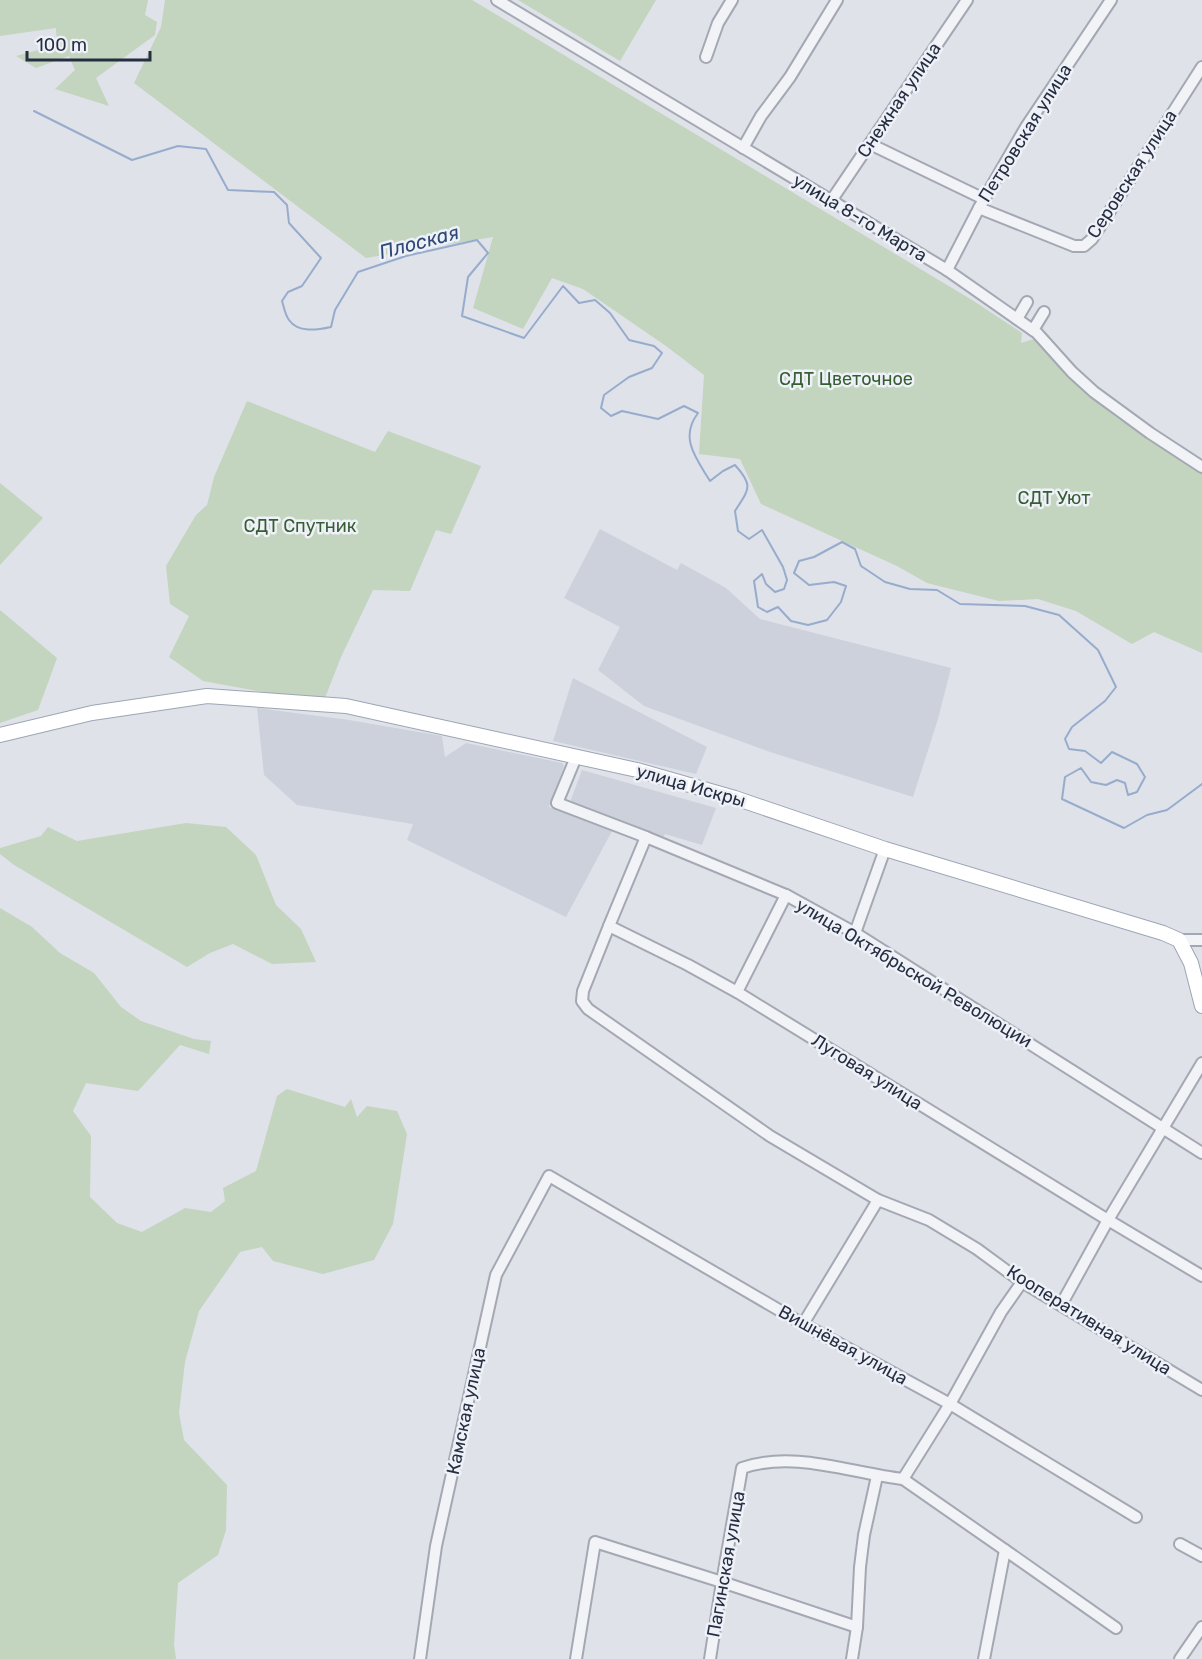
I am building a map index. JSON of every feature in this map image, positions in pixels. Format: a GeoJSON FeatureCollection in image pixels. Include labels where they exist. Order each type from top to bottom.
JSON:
{"type":"FeatureCollection","features":[{"type":"Feature","properties":{"kind":"main road","name":"улица Искры"},"geometry":{"type":"LineString","coordinates":[[0,735],[92,713],[207,696],[346,706],[637,770],[735,798],[885,849],[1163,933],[1179,940]]}},
{"type":"Feature","properties":{"kind":"main road"},"geometry":{"type":"LineString","coordinates":[[1179,940],[1191,963],[1202,1006]]}},
{"type":"Feature","properties":{"kind":"street","name":"улица 8-го Марта"},"geometry":{"type":"LineString","coordinates":[[497,0],[947,270],[1033,330],[1094,393],[1202,467]]}},
{"type":"Feature","properties":{"kind":"street"},"geometry":{"type":"LineString","coordinates":[[706,57],[718,23],[732,0]]}},
{"type":"Feature","properties":{"kind":"street"},"geometry":{"type":"LineString","coordinates":[[743,148],[761,116],[790,77],[837,0]]}},
{"type":"Feature","properties":{"kind":"street","name":"Снежная улица"},"geometry":{"type":"LineString","coordinates":[[831,201],[967,0]]}},
{"type":"Feature","properties":{"kind":"street","name":"Петровская улица"},"geometry":{"type":"LineString","coordinates":[[947,270],[981,203],[1026,127],[1111,0]]}},
{"type":"Feature","properties":{"kind":"street","name":"Серовская улица"},"geometry":{"type":"LineString","coordinates":[[981,203],[1074,246],[1084,246],[1092,239],[1202,67]]}},
{"type":"Feature","properties":{"kind":"street"},"geometry":{"type":"LineString","coordinates":[[870,144],[981,203]]}},
{"type":"Feature","properties":{"kind":"street"},"geometry":{"type":"LineString","coordinates":[[1017,319],[1027,302]]}},
{"type":"Feature","properties":{"kind":"street"},"geometry":{"type":"LineString","coordinates":[[1033,330],[1044,312]]}},
{"type":"Feature","properties":{"kind":"street","name":"улица Октябрьской Революции"},"geometry":{"type":"LineString","coordinates":[[576,757],[556,803],[786,895],[855,933],[1202,1153]]}},
{"type":"Feature","properties":{"kind":"street"},"geometry":{"type":"LineString","coordinates":[[609,926],[645,837]]}},
{"type":"Feature","properties":{"kind":"street"},"geometry":{"type":"LineString","coordinates":[[855,933],[885,849]]}},
{"type":"Feature","properties":{"kind":"street"},"geometry":{"type":"LineString","coordinates":[[737,992],[786,895]]}},
{"type":"Feature","properties":{"kind":"street","name":"Луговая улица"},"geometry":{"type":"LineString","coordinates":[[609,926],[737,992],[1202,1276]]}},
{"type":"Feature","properties":{"kind":"street","name":"Кооперативная улица"},"geometry":{"type":"LineString","coordinates":[[609,926],[583,992],[582,1001],[588,1009],[770,1136],[878,1200],[930,1220],[977,1249],[1022,1282],[1202,1390]]}},
{"type":"Feature","properties":{"kind":"street"},"geometry":{"type":"LineString","coordinates":[[1179,940],[1202,940]]}},
{"type":"Feature","properties":{"kind":"street"},"geometry":{"type":"LineString","coordinates":[[1061,1305],[1108,1220],[1202,1063]]}},
{"type":"Feature","properties":{"kind":"street","name":"Вишнёвая улица"},"geometry":{"type":"LineString","coordinates":[[549,1176],[803,1324],[950,1404],[1136,1517]]}},
{"type":"Feature","properties":{"kind":"street","name":"Камская улица"},"geometry":{"type":"LineString","coordinates":[[420,1659],[436,1546],[496,1275],[549,1176]]}},
{"type":"Feature","properties":{"kind":"street"},"geometry":{"type":"LineString","coordinates":[[803,1324],[878,1200]]}},
{"type":"Feature","properties":{"kind":"street"},"geometry":{"type":"LineString","coordinates":[[903,1479],[950,1404],[1001,1312],[1022,1282]]}},
{"type":"Feature","properties":{"kind":"street","name":"Пагинская улица"},"geometry":{"type":"LineString","coordinates":[[710,1659],[742,1468],[758,1463],[785,1461],[814,1463],[877,1476]]}},
{"type":"Feature","properties":{"kind":"street"},"geometry":{"type":"LineString","coordinates":[[852,1659],[857,1627],[864,1535],[877,1476],[903,1479],[1116,1628]]}},
{"type":"Feature","properties":{"kind":"street"},"geometry":{"type":"LineString","coordinates":[[576,1659],[595,1542],[857,1627]]}},
{"type":"Feature","properties":{"kind":"street"},"geometry":{"type":"LineString","coordinates":[[1180,1544],[1202,1556]]}},
{"type":"Feature","properties":{"kind":"street"},"geometry":{"type":"LineString","coordinates":[[984,1659],[1005,1550]]}},
{"type":"Feature","properties":{"kind":"street"},"geometry":{"type":"LineString","coordinates":[[1180,1659],[1202,1627]]}},
{"type":"Feature","properties":{"kind":"shaded area"},"geometry":{"type":"Polygon","coordinates":[[[600,529],[677,570],[681,563],[726,588],[760,619],[951,668],[938,719],[913,797],[770,752],[644,706],[598,670],[620,627],[564,598],[600,529]]]}},
{"type":"Feature","properties":{"kind":"shaded area"},"geometry":{"type":"Polygon","coordinates":[[[573,678],[707,747],[696,774],[553,741],[573,678]]]}},
{"type":"Feature","properties":{"kind":"shaded area"},"geometry":{"type":"Polygon","coordinates":[[[257,708],[349,720],[442,736],[445,757],[466,743],[562,763],[564,766],[549,807],[612,831],[566,917],[407,840],[413,824],[297,805],[264,775],[257,708]]]}},
{"type":"Feature","properties":{"kind":"shaded area"},"geometry":{"type":"Polygon","coordinates":[[[582,770],[716,808],[702,845],[665,834],[662,839],[569,805],[582,770]]]}},
{"type":"Feature","properties":{"kind":"green space"},"geometry":{"type":"Polygon","coordinates":[[[0,0],[148,0],[145,15],[157,22],[155,35],[96,78],[109,106],[55,89],[75,70],[69,56],[36,68],[16,56],[57,45],[56,28],[0,36],[0,0]]]}},
{"type":"Feature","properties":{"kind":"green space","name":"СДТ Цветочное"},"geometry":{"type":"Polygon","coordinates":[[[165,0],[472,0],[972,300],[1022,333],[1021,343],[1034,339],[1087,394],[1117,418],[1202,473],[1202,653],[1154,632],[1132,644],[1076,611],[1038,599],[999,601],[927,583],[897,566],[761,504],[740,459],[699,454],[704,375],[583,289],[552,278],[523,329],[473,308],[493,237],[366,258],[134,83],[161,27],[165,0]]]}},
{"type":"Feature","properties":{"kind":"green space"},"geometry":{"type":"Polygon","coordinates":[[[518,0],[656,0],[620,61],[518,0]]]}},
{"type":"Feature","properties":{"kind":"green space","name":"СДТ Спутник"},"geometry":{"type":"Polygon","coordinates":[[[247,401],[375,452],[388,431],[481,466],[451,534],[436,530],[410,591],[373,590],[341,657],[323,703],[203,681],[169,657],[189,616],[170,604],[166,566],[196,515],[207,505],[214,477],[247,401]]]}},
{"type":"Feature","properties":{"kind":"green space"},"geometry":{"type":"Polygon","coordinates":[[[0,483],[43,518],[0,565],[0,483]]]}},
{"type":"Feature","properties":{"kind":"green space"},"geometry":{"type":"Polygon","coordinates":[[[0,610],[57,658],[38,710],[0,723],[0,610]]]}},
{"type":"Feature","properties":{"kind":"green space"},"geometry":{"type":"Polygon","coordinates":[[[186,823],[226,827],[256,855],[276,905],[301,929],[316,962],[272,964],[233,944],[210,953],[187,967],[14,865],[0,854],[0,848],[41,836],[48,827],[77,841],[186,823]]]}},
{"type":"Feature","properties":{"kind":"green space"},"geometry":{"type":"Polygon","coordinates":[[[0,908],[32,927],[60,953],[94,973],[121,1007],[141,1021],[194,1039],[211,1041],[209,1054],[180,1045],[138,1091],[86,1083],[73,1111],[91,1136],[90,1197],[117,1223],[142,1232],[185,1208],[211,1212],[225,1201],[223,1188],[256,1171],[277,1096],[287,1089],[345,1107],[351,1099],[357,1117],[367,1106],[397,1111],[407,1134],[393,1224],[374,1260],[323,1274],[273,1261],[262,1247],[240,1252],[199,1311],[185,1362],[179,1413],[184,1440],[227,1485],[226,1530],[218,1555],[178,1583],[174,1644],[176,1659],[0,1659],[0,908]]]}},
{"type":"Feature","properties":{"kind":"waterway","name":"Плоская"},"geometry":{"type":"LineString","coordinates":[[34,111],[132,160],[178,146],[206,149],[228,190],[274,192],[287,205],[289,223],[321,258],[302,286],[288,292],[282,301],[288,318],[297,327],[314,330],[331,327],[335,310],[358,272],[406,256],[477,240],[488,253],[468,277],[462,316],[524,338],[563,286],[579,303],[595,300],[610,313],[629,340],[654,346],[662,353],[652,368],[629,377],[604,395],[601,408],[611,416],[622,411],[658,419],[684,406],[698,413],[692,422],[690,439],[695,456],[710,481],[735,465],[745,478],[746,492],[735,511],[738,531],[749,539],[762,530],[783,567],[787,580],[784,589],[775,592],[766,584],[762,574],[754,581],[758,607],[767,612],[778,607],[791,621],[808,625],[827,620],[841,602],[846,586],[834,582],[809,585],[794,573],[799,561],[814,557],[842,542],[855,549],[861,566],[885,582],[910,589],[937,590],[960,604],[1025,606],[1059,615],[1098,650],[1116,687],[1105,701],[1072,727],[1065,739],[1069,749],[1085,751],[1101,763],[1112,752],[1137,764],[1145,777],[1137,792],[1128,795],[1125,783],[1117,780],[1106,785],[1091,782],[1081,768],[1065,777],[1062,799],[1124,828],[1147,815],[1167,810],[1202,784]]}},
{"type":"Feature","properties":{"kind":"park label","name":"СДТ Уют"},"geometry":{"type":"Point","coordinates":[1054,498]}}]}
